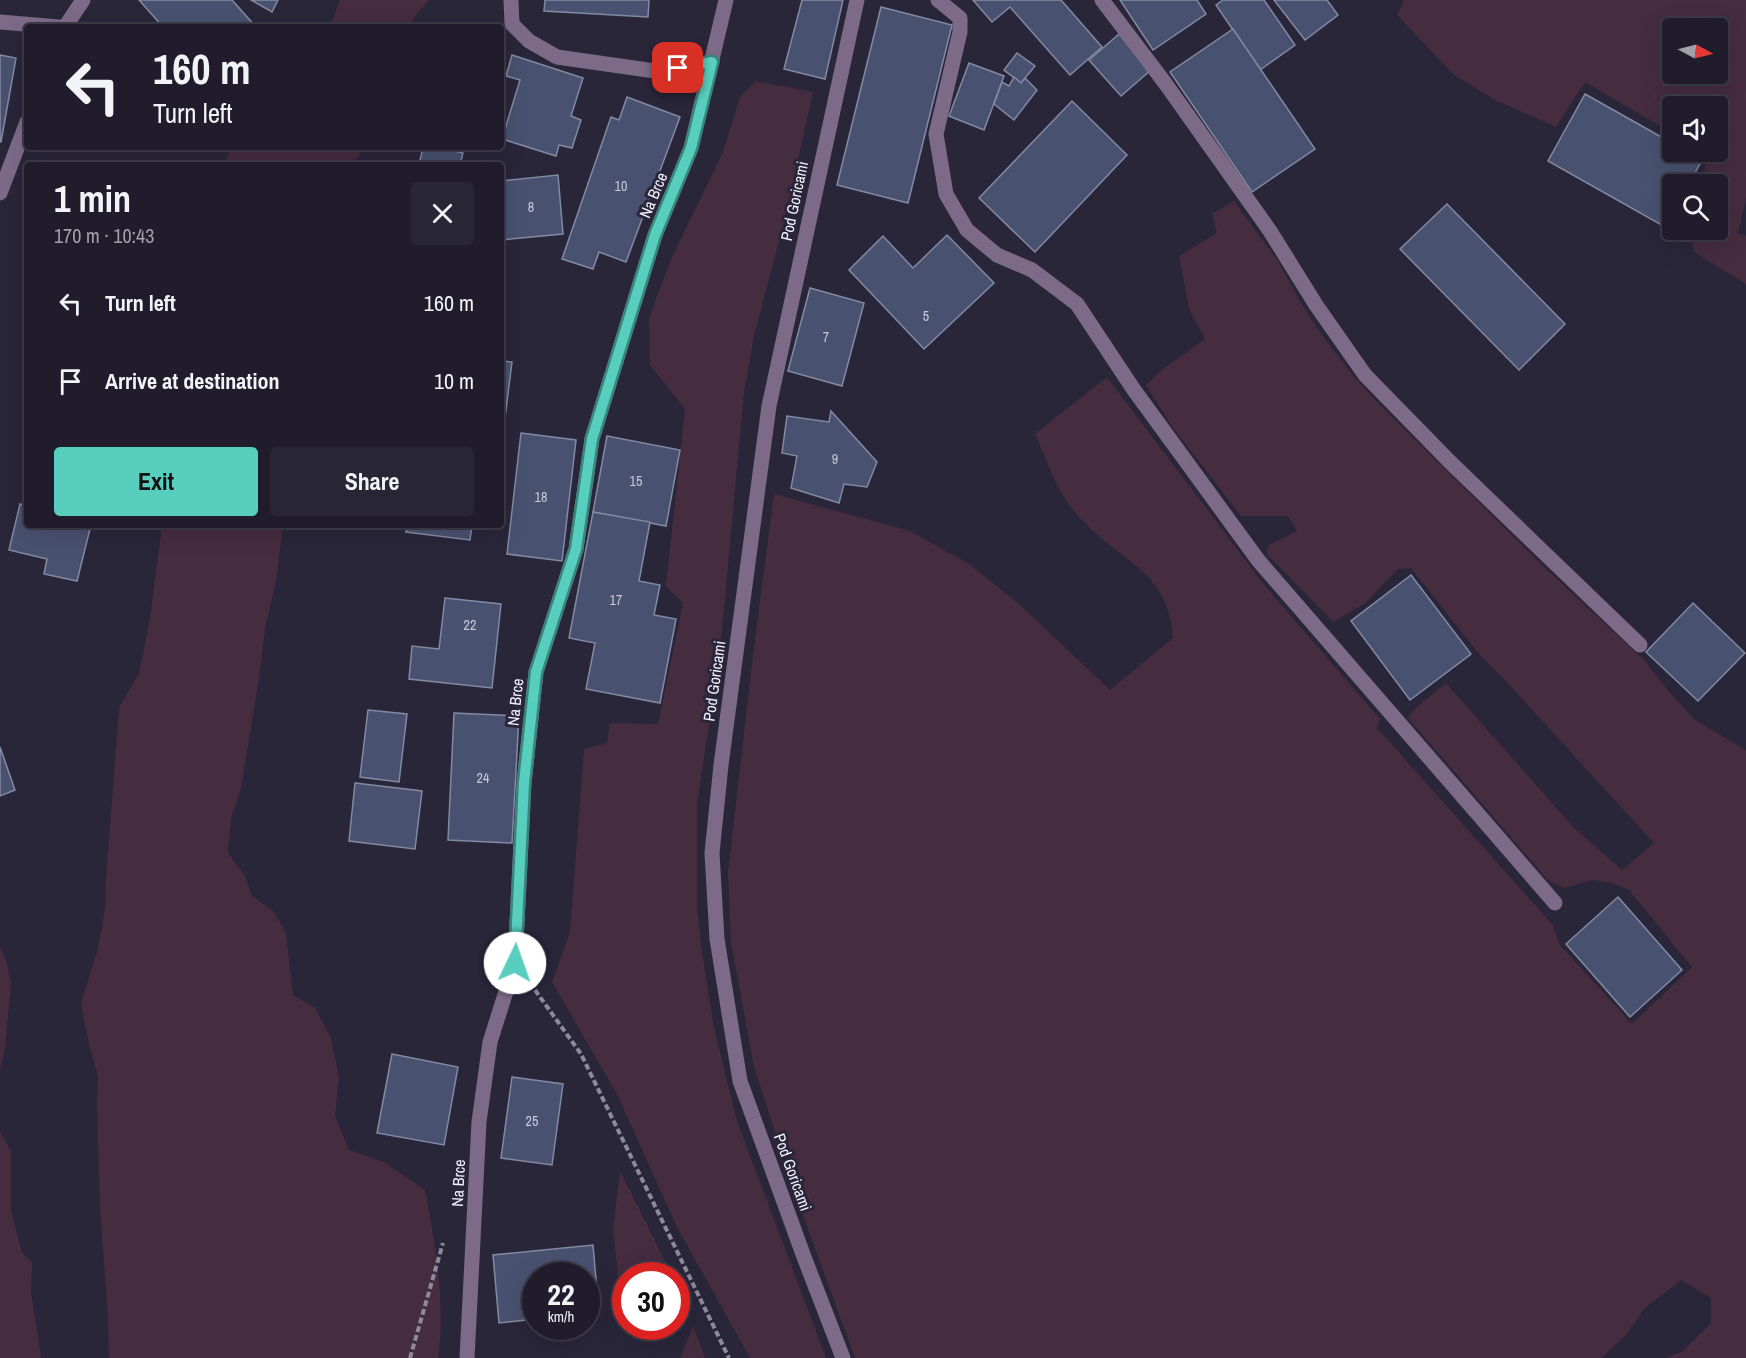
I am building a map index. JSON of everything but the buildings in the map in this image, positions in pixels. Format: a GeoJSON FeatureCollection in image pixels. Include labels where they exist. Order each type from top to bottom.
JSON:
{"type":"FeatureCollection","features":[{"type":"Feature","properties":{"kind":"street"},"geometry":{"type":"LineString","coordinates":[[67,24],[83,0]]}},
{"type":"Feature","properties":{"kind":"street"},"geometry":{"type":"LineString","coordinates":[[511,0],[512,24],[529,41],[557,57],[662,72],[712,62]]}},
{"type":"Feature","properties":{"kind":"street","name":"Na Brce"},"geometry":{"type":"LineString","coordinates":[[467,1358],[478,1122],[490,1042],[515,963],[524,783],[536,672],[576,549],[592,439],[655,235],[691,148],[726,0]]}},
{"type":"Feature","properties":{"kind":"street","name":"Pod Goricami"},"geometry":{"type":"LineString","coordinates":[[843,1358],[740,1081],[717,939],[712,853],[721,765],[768,406],[857,0]]}},
{"type":"Feature","properties":{"kind":"street"},"geometry":{"type":"LineString","coordinates":[[939,0],[960,18],[960,32],[936,135],[946,194],[967,230],[997,255],[1032,270],[1077,303],[1134,390],[1258,560],[1555,903]]}},
{"type":"Feature","properties":{"kind":"street"},"geometry":{"type":"LineString","coordinates":[[1102,0],[1166,83],[1270,231],[1316,305],[1365,375],[1451,463],[1640,645]]}},
{"type":"Feature","properties":{"kind":"street"},"geometry":{"type":"LineString","coordinates":[[0,22],[24,24]]}},
{"type":"Feature","properties":{"kind":"street"},"geometry":{"type":"LineString","coordinates":[[0,192],[4,171],[24,128]]}},
{"type":"Feature","properties":{"kind":"path"},"geometry":{"type":"LineString","coordinates":[[515,963],[581,1053],[729,1358]]}},
{"type":"Feature","properties":{"kind":"shaded area"},"geometry":{"type":"Polygon","coordinates":[[[340,0],[429,0],[415,16],[411,24],[331,24],[340,0]]]}},
{"type":"Feature","properties":{"kind":"shaded area"},"geometry":{"type":"Polygon","coordinates":[[[1404,0],[1746,0],[1746,199],[1738,233],[1746,236],[1746,284],[1694,252],[1692,241],[1728,240],[1728,174],[1702,174],[1707,162],[1728,162],[1728,96],[1662,96],[1662,127],[1585,82],[1556,127],[1495,100],[1454,75],[1397,15],[1404,0]]]}},
{"type":"Feature","properties":{"kind":"shaded area"},"geometry":{"type":"Polygon","coordinates":[[[756,81],[813,92],[784,222],[754,336],[744,392],[720,652],[697,804],[697,907],[714,1028],[737,1121],[826,1358],[750,1358],[677,1227],[617,1094],[552,982],[570,932],[584,749],[607,743],[610,723],[658,724],[683,603],[666,586],[685,409],[650,365],[649,318],[671,259],[723,152],[740,97],[756,81]]]}},
{"type":"Feature","properties":{"kind":"shaded area"},"geometry":{"type":"Polygon","coordinates":[[[230,150],[364,150],[354,162],[225,162],[230,150]]]}},
{"type":"Feature","properties":{"kind":"shaded area"},"geometry":{"type":"Polygon","coordinates":[[[1234,201],[1277,260],[1321,334],[1355,378],[1381,406],[1545,568],[1644,660],[1695,720],[1746,750],[1746,1358],[1666,1358],[1683,1351],[1711,1323],[1711,1298],[1681,1280],[1644,1309],[1626,1335],[1601,1358],[855,1358],[791,1182],[754,1067],[731,942],[728,872],[774,494],[910,531],[969,564],[1019,604],[1110,690],[1173,638],[1170,616],[1163,598],[1153,583],[1075,512],[1060,491],[1035,434],[1107,377],[1265,586],[1380,719],[1377,728],[1552,924],[1560,945],[1632,1024],[1692,967],[1629,890],[1612,883],[1592,880],[1564,888],[1549,881],[1408,718],[1417,707],[1446,683],[1574,828],[1622,870],[1654,843],[1479,654],[1411,568],[1398,569],[1364,604],[1333,622],[1266,553],[1269,545],[1297,531],[1288,516],[1241,516],[1171,425],[1146,385],[1163,369],[1205,339],[1189,309],[1179,256],[1217,233],[1212,214],[1234,201]]]}},
{"type":"Feature","properties":{"kind":"shaded area"},"geometry":{"type":"Polygon","coordinates":[[[162,528],[283,528],[241,788],[231,818],[228,853],[245,876],[252,896],[274,912],[286,933],[293,995],[315,1008],[331,1038],[339,1077],[335,1116],[349,1150],[384,1162],[425,1190],[436,1252],[440,1295],[438,1358],[109,1358],[100,1207],[98,1076],[81,1004],[98,948],[105,909],[119,708],[139,673],[150,619],[162,528]]]}},
{"type":"Feature","properties":{"kind":"shaded area"},"geometry":{"type":"Polygon","coordinates":[[[0,947],[7,964],[11,984],[5,1047],[0,1071],[0,947]]]}},
{"type":"Feature","properties":{"kind":"shaded area"},"geometry":{"type":"Polygon","coordinates":[[[0,1131],[11,1152],[11,1211],[22,1253],[32,1262],[31,1292],[41,1358],[0,1358],[0,1131]]]}},
{"type":"Feature","properties":{"kind":"shaded area"},"geometry":{"type":"Polygon","coordinates":[[[620,1171],[666,1262],[617,1262],[613,1230],[620,1171]]]}},
{"type":"Feature","properties":{"kind":"shaded area"},"geometry":{"type":"Polygon","coordinates":[[[693,1326],[705,1358],[680,1358],[687,1340],[690,1340],[693,1326]]]}},
{"type":"Feature","properties":{"kind":"route"},"geometry":{"type":"LineString","coordinates":[[515,963],[524,783],[536,672],[576,549],[592,439],[655,235],[691,148],[712,62],[678,68]]}}]}
